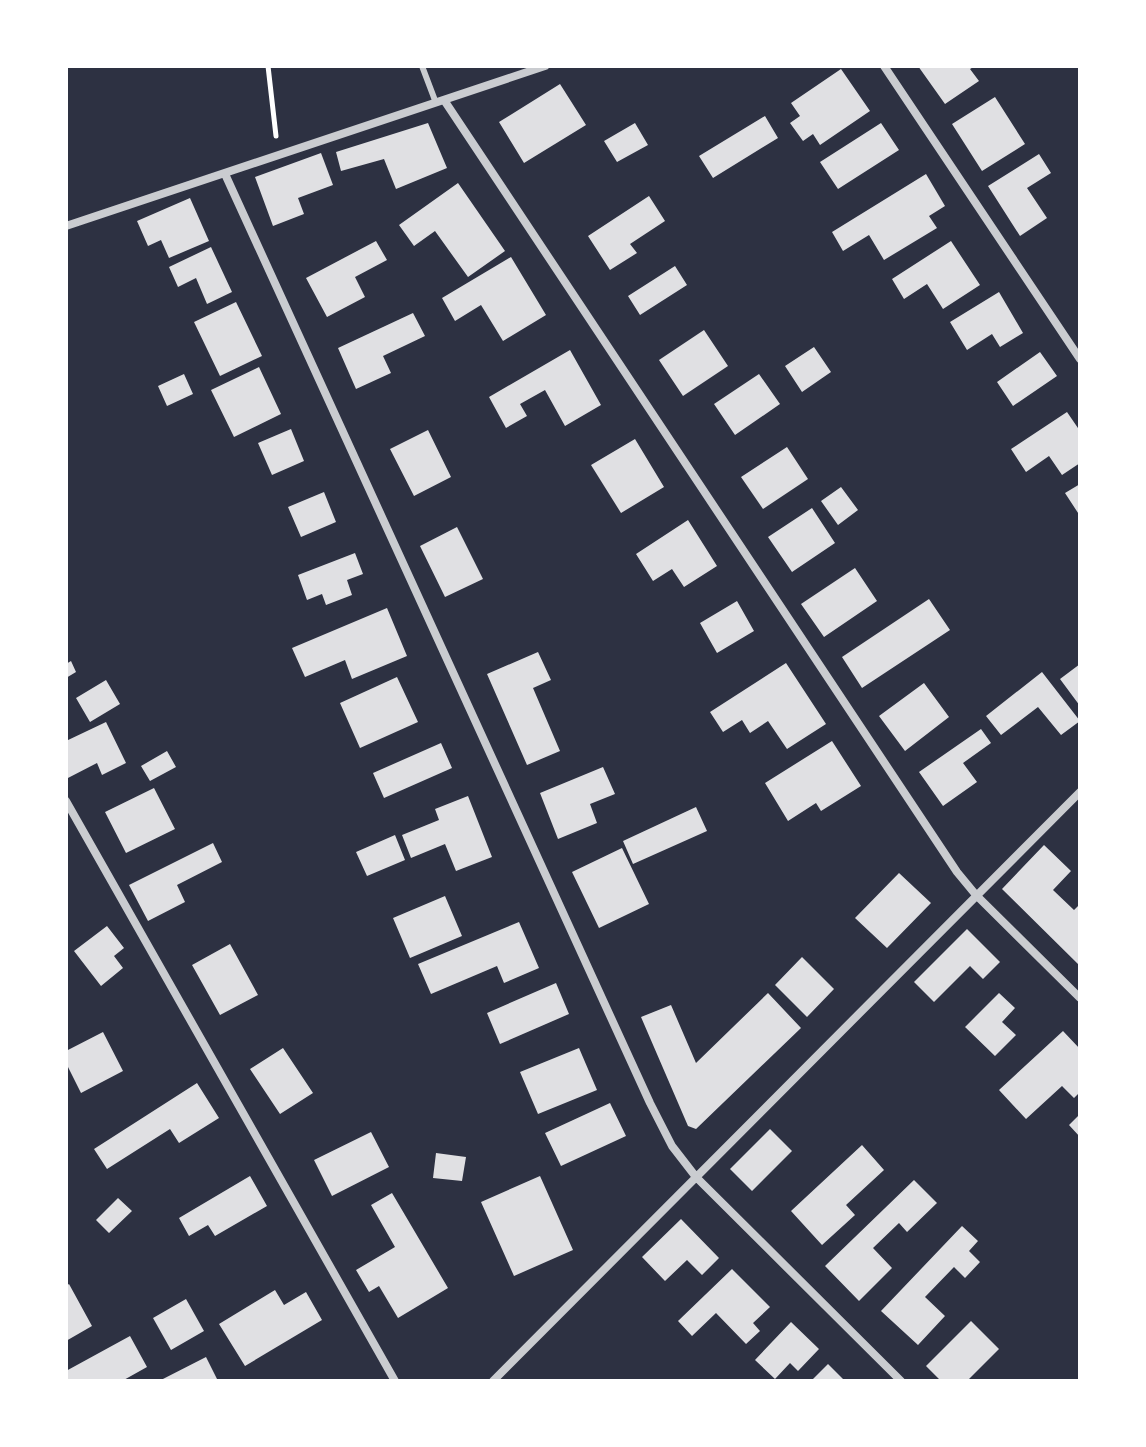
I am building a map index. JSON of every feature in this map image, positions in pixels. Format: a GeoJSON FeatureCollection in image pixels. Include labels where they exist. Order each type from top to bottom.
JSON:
{"type":"FeatureCollection","features":[{"type":"Feature","properties":{"kind":"street"},"geometry":{"type":"LineString","coordinates":[[66,226],[545,66]]}},
{"type":"Feature","properties":{"kind":"street"},"geometry":{"type":"LineString","coordinates":[[884,66],[1080,359]]}},
{"type":"Feature","properties":{"kind":"street"},"geometry":{"type":"LineString","coordinates":[[440,102],[957,872],[976,895],[1080,998]]}},
{"type":"Feature","properties":{"kind":"street"},"geometry":{"type":"LineString","coordinates":[[225,174],[672,1146],[696,1177],[901,1381]]}},
{"type":"Feature","properties":{"kind":"street"},"geometry":{"type":"LineString","coordinates":[[493,1381],[1080,792]]}},
{"type":"Feature","properties":{"kind":"street"},"geometry":{"type":"LineString","coordinates":[[66,801],[395,1381]]}},
{"type":"Feature","properties":{"kind":"lane"},"geometry":{"type":"LineString","coordinates":[[422,66],[440,102]]}},
{"type":"Feature","properties":{"kind":"path"},"geometry":{"type":"LineString","coordinates":[[268,66],[278,157]]}},
{"type":"Feature","properties":{"kind":"building"},"geometry":{"type":"Polygon","coordinates":[[[918,66],[975,66],[970,69],[979,81],[945,104],[918,66]]]}},
{"type":"Feature","properties":{"kind":"building"},"geometry":{"type":"Polygon","coordinates":[[[841,69],[870,111],[820,145],[813,134],[803,141],[790,123],[800,116],[791,103],[841,69]]]}},
{"type":"Feature","properties":{"kind":"building"},"geometry":{"type":"Polygon","coordinates":[[[560,84],[586,125],[524,163],[499,122],[560,84]]]}},
{"type":"Feature","properties":{"kind":"building"},"geometry":{"type":"Polygon","coordinates":[[[995,97],[1025,144],[982,171],[952,124],[995,97]]]}},
{"type":"Feature","properties":{"kind":"building"},"geometry":{"type":"Polygon","coordinates":[[[765,116],[778,138],[713,178],[699,156],[765,116]]]}},
{"type":"Feature","properties":{"kind":"building"},"geometry":{"type":"Polygon","coordinates":[[[428,123],[447,168],[396,189],[384,159],[341,171],[336,152],[428,123]]]}},
{"type":"Feature","properties":{"kind":"building"},"geometry":{"type":"Polygon","coordinates":[[[635,123],[648,145],[617,162],[604,141],[635,123]]]}},
{"type":"Feature","properties":{"kind":"building"},"geometry":{"type":"Polygon","coordinates":[[[881,123],[899,150],[838,189],[820,162],[881,123]]]}},
{"type":"Feature","properties":{"kind":"building"},"geometry":{"type":"Polygon","coordinates":[[[321,153],[333,185],[298,198],[304,214],[273,226],[255,177],[321,153]]]}},
{"type":"Feature","properties":{"kind":"building"},"geometry":{"type":"Polygon","coordinates":[[[1039,154],[1051,173],[1027,188],[1047,218],[1020,236],[988,186],[1039,154]]]}},
{"type":"Feature","properties":{"kind":"building"},"geometry":{"type":"Polygon","coordinates":[[[926,174],[945,206],[929,216],[937,228],[884,260],[869,235],[843,251],[832,232],[926,174]]]}},
{"type":"Feature","properties":{"kind":"building"},"geometry":{"type":"Polygon","coordinates":[[[458,183],[505,251],[468,277],[435,231],[414,246],[399,225],[458,183]]]}},
{"type":"Feature","properties":{"kind":"building"},"geometry":{"type":"Polygon","coordinates":[[[649,196],[665,221],[630,244],[637,253],[610,270],[588,236],[649,196]]]}},
{"type":"Feature","properties":{"kind":"building"},"geometry":{"type":"Polygon","coordinates":[[[190,198],[209,241],[169,258],[161,240],[148,246],[137,221],[190,198]]]}},
{"type":"Feature","properties":{"kind":"building"},"geometry":{"type":"Polygon","coordinates":[[[376,241],[387,260],[355,277],[365,297],[327,317],[306,278],[376,241]]]}},
{"type":"Feature","properties":{"kind":"building"},"geometry":{"type":"Polygon","coordinates":[[[951,241],[980,285],[943,309],[927,284],[904,299],[892,279],[951,241]]]}},
{"type":"Feature","properties":{"kind":"building"},"geometry":{"type":"Polygon","coordinates":[[[211,247],[232,292],[207,304],[196,278],[178,287],[169,267],[211,247]]]}},
{"type":"Feature","properties":{"kind":"building"},"geometry":{"type":"Polygon","coordinates":[[[511,257],[546,315],[503,341],[481,305],[455,321],[442,298],[511,257]]]}},
{"type":"Feature","properties":{"kind":"building"},"geometry":{"type":"Polygon","coordinates":[[[675,266],[687,285],[640,315],[628,296],[675,266]]]}},
{"type":"Feature","properties":{"kind":"building"},"geometry":{"type":"Polygon","coordinates":[[[999,292],[1023,333],[1000,347],[992,334],[967,350],[950,322],[999,292]]]}},
{"type":"Feature","properties":{"kind":"building"},"geometry":{"type":"Polygon","coordinates":[[[236,302],[262,356],[220,376],[194,322],[236,302]]]}},
{"type":"Feature","properties":{"kind":"building"},"geometry":{"type":"Polygon","coordinates":[[[413,313],[425,336],[383,356],[391,373],[356,389],[338,348],[413,313]]]}},
{"type":"Feature","properties":{"kind":"building"},"geometry":{"type":"Polygon","coordinates":[[[704,330],[728,366],[683,396],[659,360],[704,330]]]}},
{"type":"Feature","properties":{"kind":"building"},"geometry":{"type":"Polygon","coordinates":[[[814,347],[831,372],[802,392],[785,366],[814,347]]]}},
{"type":"Feature","properties":{"kind":"building"},"geometry":{"type":"Polygon","coordinates":[[[570,350],[601,405],[565,426],[545,390],[520,404],[527,416],[506,428],[489,397],[570,350]]]}},
{"type":"Feature","properties":{"kind":"building"},"geometry":{"type":"Polygon","coordinates":[[[1040,352],[1057,376],[1013,406],[997,382],[1040,352]]]}},
{"type":"Feature","properties":{"kind":"building"},"geometry":{"type":"Polygon","coordinates":[[[259,367],[281,414],[234,437],[211,390],[259,367]]]}},
{"type":"Feature","properties":{"kind":"building"},"geometry":{"type":"Polygon","coordinates":[[[184,374],[193,394],[167,406],[158,386],[184,374]]]}},
{"type":"Feature","properties":{"kind":"building"},"geometry":{"type":"Polygon","coordinates":[[[759,374],[780,404],[735,435],[714,404],[759,374]]]}},
{"type":"Feature","properties":{"kind":"building"},"geometry":{"type":"Polygon","coordinates":[[[1067,412],[1080,431],[1080,463],[1062,475],[1049,456],[1026,472],[1011,449],[1067,412]]]}},
{"type":"Feature","properties":{"kind":"building"},"geometry":{"type":"Polygon","coordinates":[[[291,429],[304,461],[272,475],[258,443],[291,429]]]}},
{"type":"Feature","properties":{"kind":"building"},"geometry":{"type":"Polygon","coordinates":[[[428,430],[451,477],[414,496],[390,449],[428,430]]]}},
{"type":"Feature","properties":{"kind":"building"},"geometry":{"type":"Polygon","coordinates":[[[635,439],[664,487],[621,513],[591,465],[635,439]]]}},
{"type":"Feature","properties":{"kind":"building"},"geometry":{"type":"Polygon","coordinates":[[[787,447],[808,479],[763,509],[741,477],[787,447]]]}},
{"type":"Feature","properties":{"kind":"building"},"geometry":{"type":"Polygon","coordinates":[[[1080,484],[1080,516],[1065,493],[1080,484]]]}},
{"type":"Feature","properties":{"kind":"building"},"geometry":{"type":"Polygon","coordinates":[[[841,487],[858,510],[838,525],[821,501],[841,487]]]}},
{"type":"Feature","properties":{"kind":"building"},"geometry":{"type":"Polygon","coordinates":[[[324,492],[336,522],[301,537],[288,507],[324,492]]]}},
{"type":"Feature","properties":{"kind":"building"},"geometry":{"type":"Polygon","coordinates":[[[812,508],[835,543],[792,572],[768,537],[812,508]]]}},
{"type":"Feature","properties":{"kind":"building"},"geometry":{"type":"Polygon","coordinates":[[[688,520],[717,566],[684,587],[672,569],[653,581],[636,554],[688,520]]]}},
{"type":"Feature","properties":{"kind":"building"},"geometry":{"type":"Polygon","coordinates":[[[457,527],[483,579],[445,597],[420,546],[457,527]]]}},
{"type":"Feature","properties":{"kind":"building"},"geometry":{"type":"Polygon","coordinates":[[[355,553],[363,574],[347,580],[352,595],[326,605],[322,594],[307,600],[298,575],[355,553]]]}},
{"type":"Feature","properties":{"kind":"building"},"geometry":{"type":"Polygon","coordinates":[[[855,568],[877,601],[824,637],[801,604],[855,568]]]}},
{"type":"Feature","properties":{"kind":"building"},"geometry":{"type":"Polygon","coordinates":[[[929,599],[950,630],[862,688],[842,657],[929,599]]]}},
{"type":"Feature","properties":{"kind":"building"},"geometry":{"type":"Polygon","coordinates":[[[737,601],[754,631],[717,653],[700,623],[737,601]]]}},
{"type":"Feature","properties":{"kind":"building"},"geometry":{"type":"Polygon","coordinates":[[[387,608],[407,656],[352,679],[345,660],[305,677],[292,648],[387,608]]]}},
{"type":"Feature","properties":{"kind":"building"},"geometry":{"type":"Polygon","coordinates":[[[538,652],[551,680],[533,688],[560,751],[527,765],[487,674],[538,652]]]}},
{"type":"Feature","properties":{"kind":"building"},"geometry":{"type":"Polygon","coordinates":[[[71,661],[76,672],[66,678],[66,664],[71,661]]]}},
{"type":"Feature","properties":{"kind":"building"},"geometry":{"type":"Polygon","coordinates":[[[786,663],[826,724],[787,749],[768,721],[750,733],[742,720],[723,732],[710,712],[786,663]]]}},
{"type":"Feature","properties":{"kind":"building"},"geometry":{"type":"Polygon","coordinates":[[[1080,664],[1080,706],[1060,679],[1080,664]]]}},
{"type":"Feature","properties":{"kind":"building"},"geometry":{"type":"Polygon","coordinates":[[[1042,672],[1080,721],[1061,735],[1038,707],[1001,735],[986,716],[1042,672]]]}},
{"type":"Feature","properties":{"kind":"building"},"geometry":{"type":"Polygon","coordinates":[[[397,677],[418,722],[360,748],[340,703],[397,677]]]}},
{"type":"Feature","properties":{"kind":"building"},"geometry":{"type":"Polygon","coordinates":[[[106,680],[120,704],[90,722],[76,698],[106,680]]]}},
{"type":"Feature","properties":{"kind":"building"},"geometry":{"type":"Polygon","coordinates":[[[924,683],[949,717],[905,751],[879,716],[924,683]]]}},
{"type":"Feature","properties":{"kind":"building"},"geometry":{"type":"Polygon","coordinates":[[[106,722],[126,763],[102,775],[97,763],[66,779],[66,741],[106,722]]]}},
{"type":"Feature","properties":{"kind":"building"},"geometry":{"type":"Polygon","coordinates":[[[981,729],[991,743],[963,763],[977,782],[943,806],[919,772],[981,729]]]}},
{"type":"Feature","properties":{"kind":"building"},"geometry":{"type":"Polygon","coordinates":[[[832,741],[861,786],[821,811],[816,803],[788,821],[765,783],[832,741]]]}},
{"type":"Feature","properties":{"kind":"building"},"geometry":{"type":"Polygon","coordinates":[[[441,743],[452,768],[384,798],[373,773],[441,743]]]}},
{"type":"Feature","properties":{"kind":"building"},"geometry":{"type":"Polygon","coordinates":[[[167,751],[176,767],[150,781],[141,766],[167,751]]]}},
{"type":"Feature","properties":{"kind":"building"},"geometry":{"type":"Polygon","coordinates":[[[603,767],[615,794],[590,804],[597,823],[558,839],[540,793],[603,767]]]}},
{"type":"Feature","properties":{"kind":"building"},"geometry":{"type":"Polygon","coordinates":[[[154,788],[175,829],[126,853],[105,812],[154,788]]]}},
{"type":"Feature","properties":{"kind":"building"},"geometry":{"type":"Polygon","coordinates":[[[468,796],[492,857],[456,871],[445,844],[411,858],[402,835],[439,820],[435,809],[468,796]]]}},
{"type":"Feature","properties":{"kind":"building"},"geometry":{"type":"Polygon","coordinates":[[[696,807],[707,831],[633,864],[623,841],[696,807]]]}},
{"type":"Feature","properties":{"kind":"building"},"geometry":{"type":"Polygon","coordinates":[[[395,835],[405,860],[367,876],[356,852],[395,835]]]}},
{"type":"Feature","properties":{"kind":"building"},"geometry":{"type":"Polygon","coordinates":[[[213,843],[222,862],[177,885],[185,902],[148,921],[129,885],[213,843]]]}},
{"type":"Feature","properties":{"kind":"building"},"geometry":{"type":"Polygon","coordinates":[[[1044,845],[1071,871],[1053,890],[1074,910],[1080,904],[1080,966],[1002,889],[1044,845]]]}},
{"type":"Feature","properties":{"kind":"building"},"geometry":{"type":"Polygon","coordinates":[[[622,848],[649,904],[599,928],[572,872],[622,848]]]}},
{"type":"Feature","properties":{"kind":"building"},"geometry":{"type":"Polygon","coordinates":[[[899,873],[931,903],[887,948],[855,918],[899,873]]]}},
{"type":"Feature","properties":{"kind":"building"},"geometry":{"type":"Polygon","coordinates":[[[445,896],[462,936],[410,958],[393,918],[445,896]]]}},
{"type":"Feature","properties":{"kind":"building"},"geometry":{"type":"Polygon","coordinates":[[[519,922],[539,968],[504,983],[497,966],[431,994],[418,964],[519,922]]]}},
{"type":"Feature","properties":{"kind":"building"},"geometry":{"type":"Polygon","coordinates":[[[107,926],[124,948],[114,956],[123,968],[101,986],[74,951],[107,926]]]}},
{"type":"Feature","properties":{"kind":"building"},"geometry":{"type":"Polygon","coordinates":[[[967,929],[1000,962],[983,979],[970,966],[934,1002],[914,982],[967,929]]]}},
{"type":"Feature","properties":{"kind":"building"},"geometry":{"type":"Polygon","coordinates":[[[230,944],[258,995],[220,1015],[192,965],[230,944]]]}},
{"type":"Feature","properties":{"kind":"building"},"geometry":{"type":"Polygon","coordinates":[[[802,957],[834,989],[807,1017],[775,985],[802,957]]]}},
{"type":"Feature","properties":{"kind":"building"},"geometry":{"type":"Polygon","coordinates":[[[556,983],[569,1014],[500,1044],[487,1013],[556,983]]]}},
{"type":"Feature","properties":{"kind":"building"},"geometry":{"type":"Polygon","coordinates":[[[768,993],[801,1028],[696,1129],[688,1126],[641,1017],[671,1005],[696,1063],[768,993]]]}},
{"type":"Feature","properties":{"kind":"building"},"geometry":{"type":"Polygon","coordinates":[[[999,993],[1015,1008],[1002,1022],[1016,1035],[995,1056],[965,1027],[999,993]]]}},
{"type":"Feature","properties":{"kind":"building"},"geometry":{"type":"Polygon","coordinates":[[[1063,1031],[1080,1049],[1080,1092],[1074,1098],[1062,1086],[1026,1119],[999,1090],[1063,1031]]]}},
{"type":"Feature","properties":{"kind":"building"},"geometry":{"type":"Polygon","coordinates":[[[103,1032],[123,1071],[81,1093],[66,1063],[66,1051],[103,1032]]]}},
{"type":"Feature","properties":{"kind":"building"},"geometry":{"type":"Polygon","coordinates":[[[283,1048],[313,1093],[280,1114],[250,1069],[283,1048]]]}},
{"type":"Feature","properties":{"kind":"building"},"geometry":{"type":"Polygon","coordinates":[[[579,1048],[597,1090],[538,1114],[520,1072],[579,1048]]]}},
{"type":"Feature","properties":{"kind":"building"},"geometry":{"type":"Polygon","coordinates":[[[197,1083],[219,1118],[179,1143],[170,1129],[107,1169],[94,1149],[197,1083]]]}},
{"type":"Feature","properties":{"kind":"building"},"geometry":{"type":"Polygon","coordinates":[[[610,1103],[626,1136],[561,1166],[545,1133],[610,1103]]]}},
{"type":"Feature","properties":{"kind":"building"},"geometry":{"type":"Polygon","coordinates":[[[1080,1114],[1080,1137],[1069,1125],[1080,1114]]]}},
{"type":"Feature","properties":{"kind":"building"},"geometry":{"type":"Polygon","coordinates":[[[770,1129],[792,1151],[752,1191],[730,1169],[770,1129]]]}},
{"type":"Feature","properties":{"kind":"building"},"geometry":{"type":"Polygon","coordinates":[[[371,1132],[389,1167],[332,1196],[314,1160],[371,1132]]]}},
{"type":"Feature","properties":{"kind":"building"},"geometry":{"type":"Polygon","coordinates":[[[862,1145],[884,1170],[846,1205],[855,1215],[822,1245],[791,1211],[862,1145]]]}},
{"type":"Feature","properties":{"kind":"building"},"geometry":{"type":"Polygon","coordinates":[[[436,1153],[466,1157],[462,1181],[433,1178],[436,1153]]]}},
{"type":"Feature","properties":{"kind":"building"},"geometry":{"type":"Polygon","coordinates":[[[250,1176],[267,1206],[215,1236],[208,1225],[189,1236],[179,1218],[250,1176]]]}},
{"type":"Feature","properties":{"kind":"building"},"geometry":{"type":"Polygon","coordinates":[[[540,1176],[573,1250],[514,1276],[481,1202],[540,1176]]]}},
{"type":"Feature","properties":{"kind":"building"},"geometry":{"type":"Polygon","coordinates":[[[914,1180],[937,1203],[907,1232],[899,1223],[873,1248],[892,1268],[859,1301],[825,1266],[914,1180]]]}},
{"type":"Feature","properties":{"kind":"building"},"geometry":{"type":"Polygon","coordinates":[[[392,1193],[448,1288],[398,1318],[379,1286],[369,1292],[356,1270],[395,1247],[371,1205],[392,1193]]]}},
{"type":"Feature","properties":{"kind":"building"},"geometry":{"type":"Polygon","coordinates":[[[118,1198],[132,1211],[109,1233],[96,1220],[118,1198]]]}},
{"type":"Feature","properties":{"kind":"building"},"geometry":{"type":"Polygon","coordinates":[[[681,1219],[719,1258],[702,1275],[687,1260],[665,1281],[642,1257],[681,1219]]]}},
{"type":"Feature","properties":{"kind":"building"},"geometry":{"type":"Polygon","coordinates":[[[962,1226],[978,1241],[969,1251],[980,1262],[965,1278],[954,1267],[925,1297],[945,1316],[918,1345],[881,1311],[962,1226]]]}},
{"type":"Feature","properties":{"kind":"building"},"geometry":{"type":"Polygon","coordinates":[[[732,1269],[770,1307],[753,1323],[760,1331],[746,1344],[716,1313],[692,1336],[678,1321],[732,1269]]]}},
{"type":"Feature","properties":{"kind":"building"},"geometry":{"type":"Polygon","coordinates":[[[69,1284],[92,1326],[66,1341],[66,1286],[69,1284]]]}},
{"type":"Feature","properties":{"kind":"building"},"geometry":{"type":"Polygon","coordinates":[[[275,1290],[284,1305],[306,1292],[322,1320],[245,1366],[219,1324],[275,1290]]]}},
{"type":"Feature","properties":{"kind":"building"},"geometry":{"type":"Polygon","coordinates":[[[186,1299],[204,1331],[171,1350],[153,1318],[186,1299]]]}},
{"type":"Feature","properties":{"kind":"building"},"geometry":{"type":"Polygon","coordinates":[[[971,1321],[999,1349],[967,1381],[941,1381],[926,1366],[971,1321]]]}},
{"type":"Feature","properties":{"kind":"building"},"geometry":{"type":"Polygon","coordinates":[[[791,1322],[819,1349],[798,1371],[790,1363],[775,1379],[755,1360],[791,1322]]]}},
{"type":"Feature","properties":{"kind":"building"},"geometry":{"type":"Polygon","coordinates":[[[130,1336],[147,1367],[122,1381],[66,1381],[66,1371],[130,1336]]]}},
{"type":"Feature","properties":{"kind":"building"},"geometry":{"type":"Polygon","coordinates":[[[206,1357],[218,1381],[159,1381],[206,1357]]]}},
{"type":"Feature","properties":{"kind":"building"},"geometry":{"type":"Polygon","coordinates":[[[828,1364],[845,1381],[811,1381],[828,1364]]]}}]}
